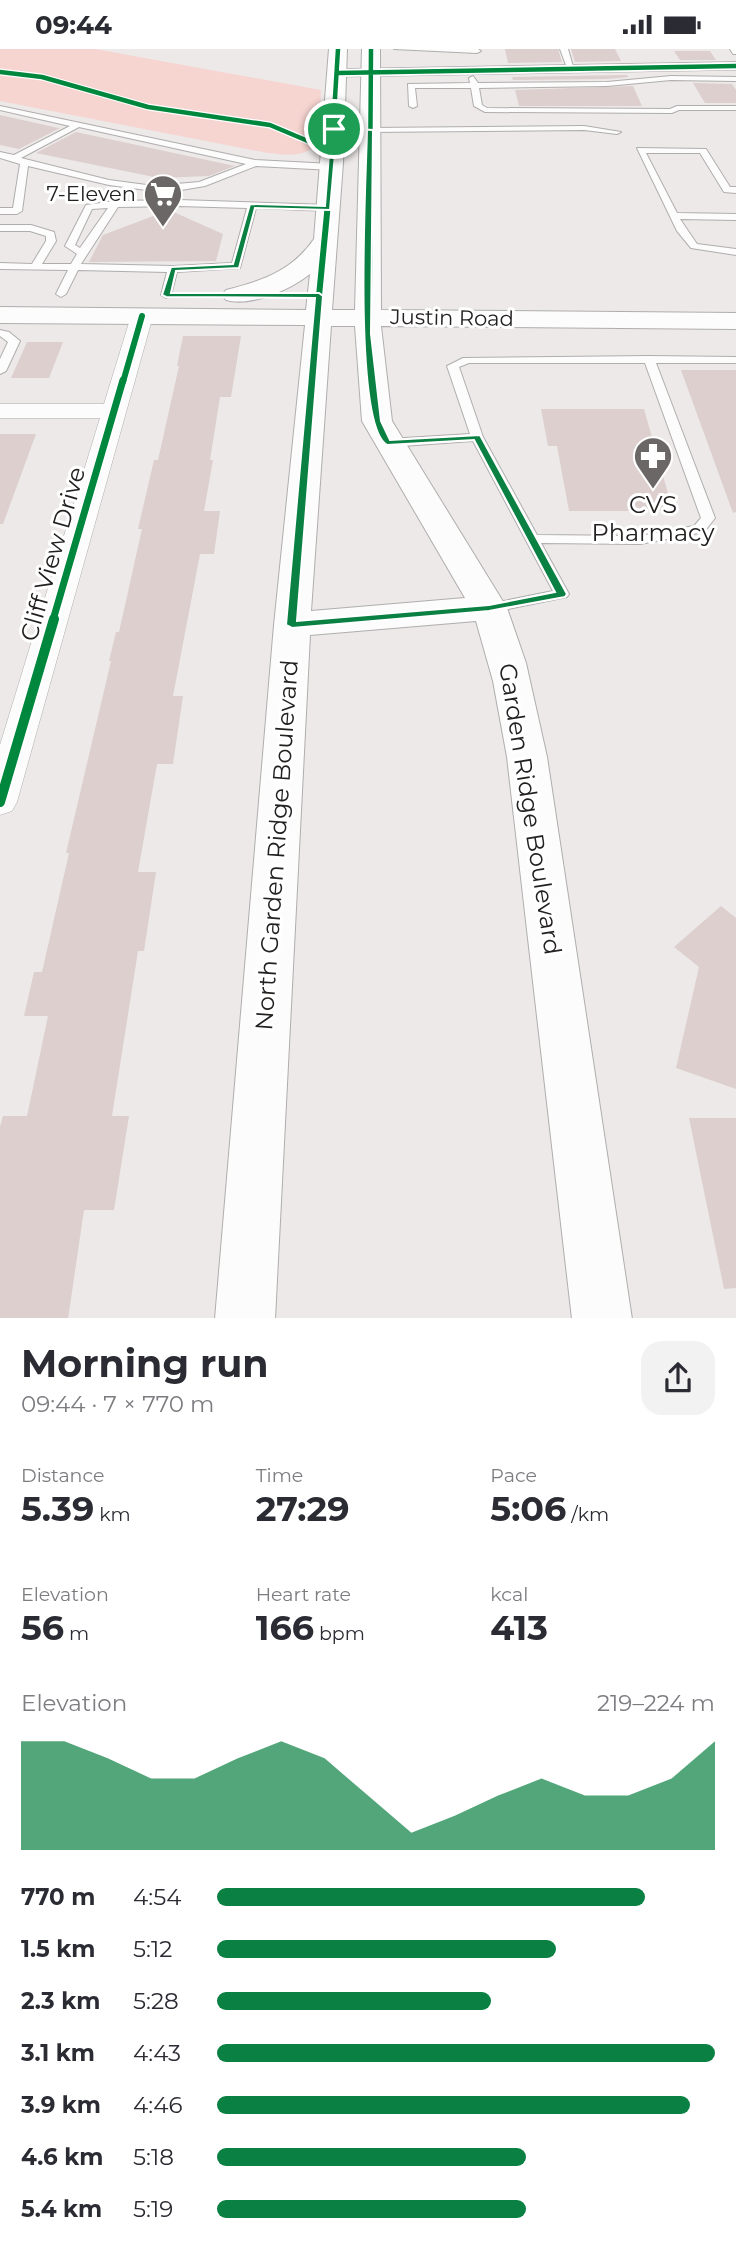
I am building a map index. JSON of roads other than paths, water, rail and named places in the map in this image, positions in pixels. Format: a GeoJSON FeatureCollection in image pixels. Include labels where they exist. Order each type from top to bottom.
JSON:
{"type":"FeatureCollection","features":[{"type":"Feature","properties":{"kind":"main road"},"geometry":{"type":"LineString","coordinates":[[332,165],[338,49]]}},
{"type":"Feature","properties":{"kind":"main road"},"geometry":{"type":"LineString","coordinates":[[334,129],[370,125],[371,49]]}},
{"type":"Feature","properties":{"kind":"main road","name":"Garden Ridge Boulevard"},"geometry":{"type":"LineString","coordinates":[[370,125],[368,307],[370,381],[377,421],[387,443],[459,555],[489,608],[514,680],[527,757],[602,1318]]}},
{"type":"Feature","properties":{"kind":"main road","name":"North Garden Ridge Boulevard"},"geometry":{"type":"LineString","coordinates":[[245,1318],[292,625],[332,165]]}},
{"type":"Feature","properties":{"kind":"main road"},"geometry":{"type":"LineString","coordinates":[[235,295],[271,287],[297,274],[317,255],[324,241]]}},
{"type":"Feature","properties":{"kind":"main road","name":"Justin Road"},"geometry":{"type":"LineString","coordinates":[[0,294],[235,295],[318,307]]}},
{"type":"Feature","properties":{"kind":"main road","name":"Justin Road"},"geometry":{"type":"LineString","coordinates":[[0,315],[142,316],[318,307],[736,299]]}},
{"type":"Feature","properties":{"kind":"main road","name":"Justin Road"},"geometry":{"type":"LineString","coordinates":[[368,307],[736,321]]}},
{"type":"Feature","properties":{"kind":"main road"},"geometry":{"type":"LineString","coordinates":[[292,625],[489,608]]}},
{"type":"Feature","properties":{"kind":"street"},"geometry":{"type":"LineString","coordinates":[[647,49],[656,66]]}},
{"type":"Feature","properties":{"kind":"street"},"geometry":{"type":"LineString","coordinates":[[476,77],[477,50]]}},
{"type":"Feature","properties":{"kind":"street"},"geometry":{"type":"LineString","coordinates":[[337,73],[476,77],[571,68],[656,66],[698,72],[736,66]]}},
{"type":"Feature","properties":{"kind":"street","name":"Cliff View Drive"},"geometry":{"type":"LineString","coordinates":[[0,801],[142,316]]}},
{"type":"Feature","properties":{"kind":"street"},"geometry":{"type":"LineString","coordinates":[[0,411],[114,411]]}},
{"type":"Feature","properties":{"kind":"lane"},"geometry":{"type":"LineString","coordinates":[[398,49],[477,50]]}},
{"type":"Feature","properties":{"kind":"lane"},"geometry":{"type":"LineString","coordinates":[[564,49],[571,68]]}},
{"type":"Feature","properties":{"kind":"lane"},"geometry":{"type":"LineString","coordinates":[[601,68],[607,83]]}},
{"type":"Feature","properties":{"kind":"lane"},"geometry":{"type":"LineString","coordinates":[[413,106],[411,86],[476,77],[607,83],[698,72],[736,79]]}},
{"type":"Feature","properties":{"kind":"lane"},"geometry":{"type":"LineString","coordinates":[[476,77],[478,106],[485,110],[736,108]]}},
{"type":"Feature","properties":{"kind":"lane"},"geometry":{"type":"LineString","coordinates":[[0,108],[255,163],[332,165]]}},
{"type":"Feature","properties":{"kind":"lane"},"geometry":{"type":"LineString","coordinates":[[20,160],[79,124]]}},
{"type":"Feature","properties":{"kind":"lane"},"geometry":{"type":"LineString","coordinates":[[370,125],[584,128],[617,132]]}},
{"type":"Feature","properties":{"kind":"lane"},"geometry":{"type":"LineString","coordinates":[[736,190],[727,190],[703,151],[640,150],[674,216],[694,246],[736,252]]}},
{"type":"Feature","properties":{"kind":"lane"},"geometry":{"type":"LineString","coordinates":[[0,155],[137,186],[164,189],[197,186],[255,163]]}},
{"type":"Feature","properties":{"kind":"lane"},"geometry":{"type":"LineString","coordinates":[[0,211],[17,211],[20,160]]}},
{"type":"Feature","properties":{"kind":"lane"},"geometry":{"type":"LineString","coordinates":[[82,253],[70,246],[89,207],[115,204],[328,208]]}},
{"type":"Feature","properties":{"kind":"lane"},"geometry":{"type":"LineString","coordinates":[[61,294],[82,253],[115,204]]}},
{"type":"Feature","properties":{"kind":"lane"},"geometry":{"type":"LineString","coordinates":[[0,266],[173,269],[236,267],[252,205]]}},
{"type":"Feature","properties":{"kind":"lane"},"geometry":{"type":"LineString","coordinates":[[674,216],[736,216]]}},
{"type":"Feature","properties":{"kind":"lane"},"geometry":{"type":"LineString","coordinates":[[0,227],[31,228],[51,234],[51,241],[36,266]]}},
{"type":"Feature","properties":{"kind":"lane"},"geometry":{"type":"LineString","coordinates":[[166,295],[173,269]]}},
{"type":"Feature","properties":{"kind":"lane"},"geometry":{"type":"LineString","coordinates":[[0,333],[14,341],[0,371]]}},
{"type":"Feature","properties":{"kind":"lane"},"geometry":{"type":"LineString","coordinates":[[532,539],[640,540],[699,529],[708,518],[649,359]]}},
{"type":"Feature","properties":{"kind":"lane"},"geometry":{"type":"LineString","coordinates":[[489,608],[562,594],[477,437],[453,366],[457,362],[736,360]]}},
{"type":"Feature","properties":{"kind":"lane"},"geometry":{"type":"LineString","coordinates":[[387,443],[477,437]]}},
{"type":"Feature","properties":{"kind":"place","name":"7-Eleven"},"geometry":{"type":"Point","coordinates":[163,228]}},
{"type":"Feature","properties":{"kind":"place","name":"CVS Pharmacy"},"geometry":{"type":"Point","coordinates":[653,490]}}]}
